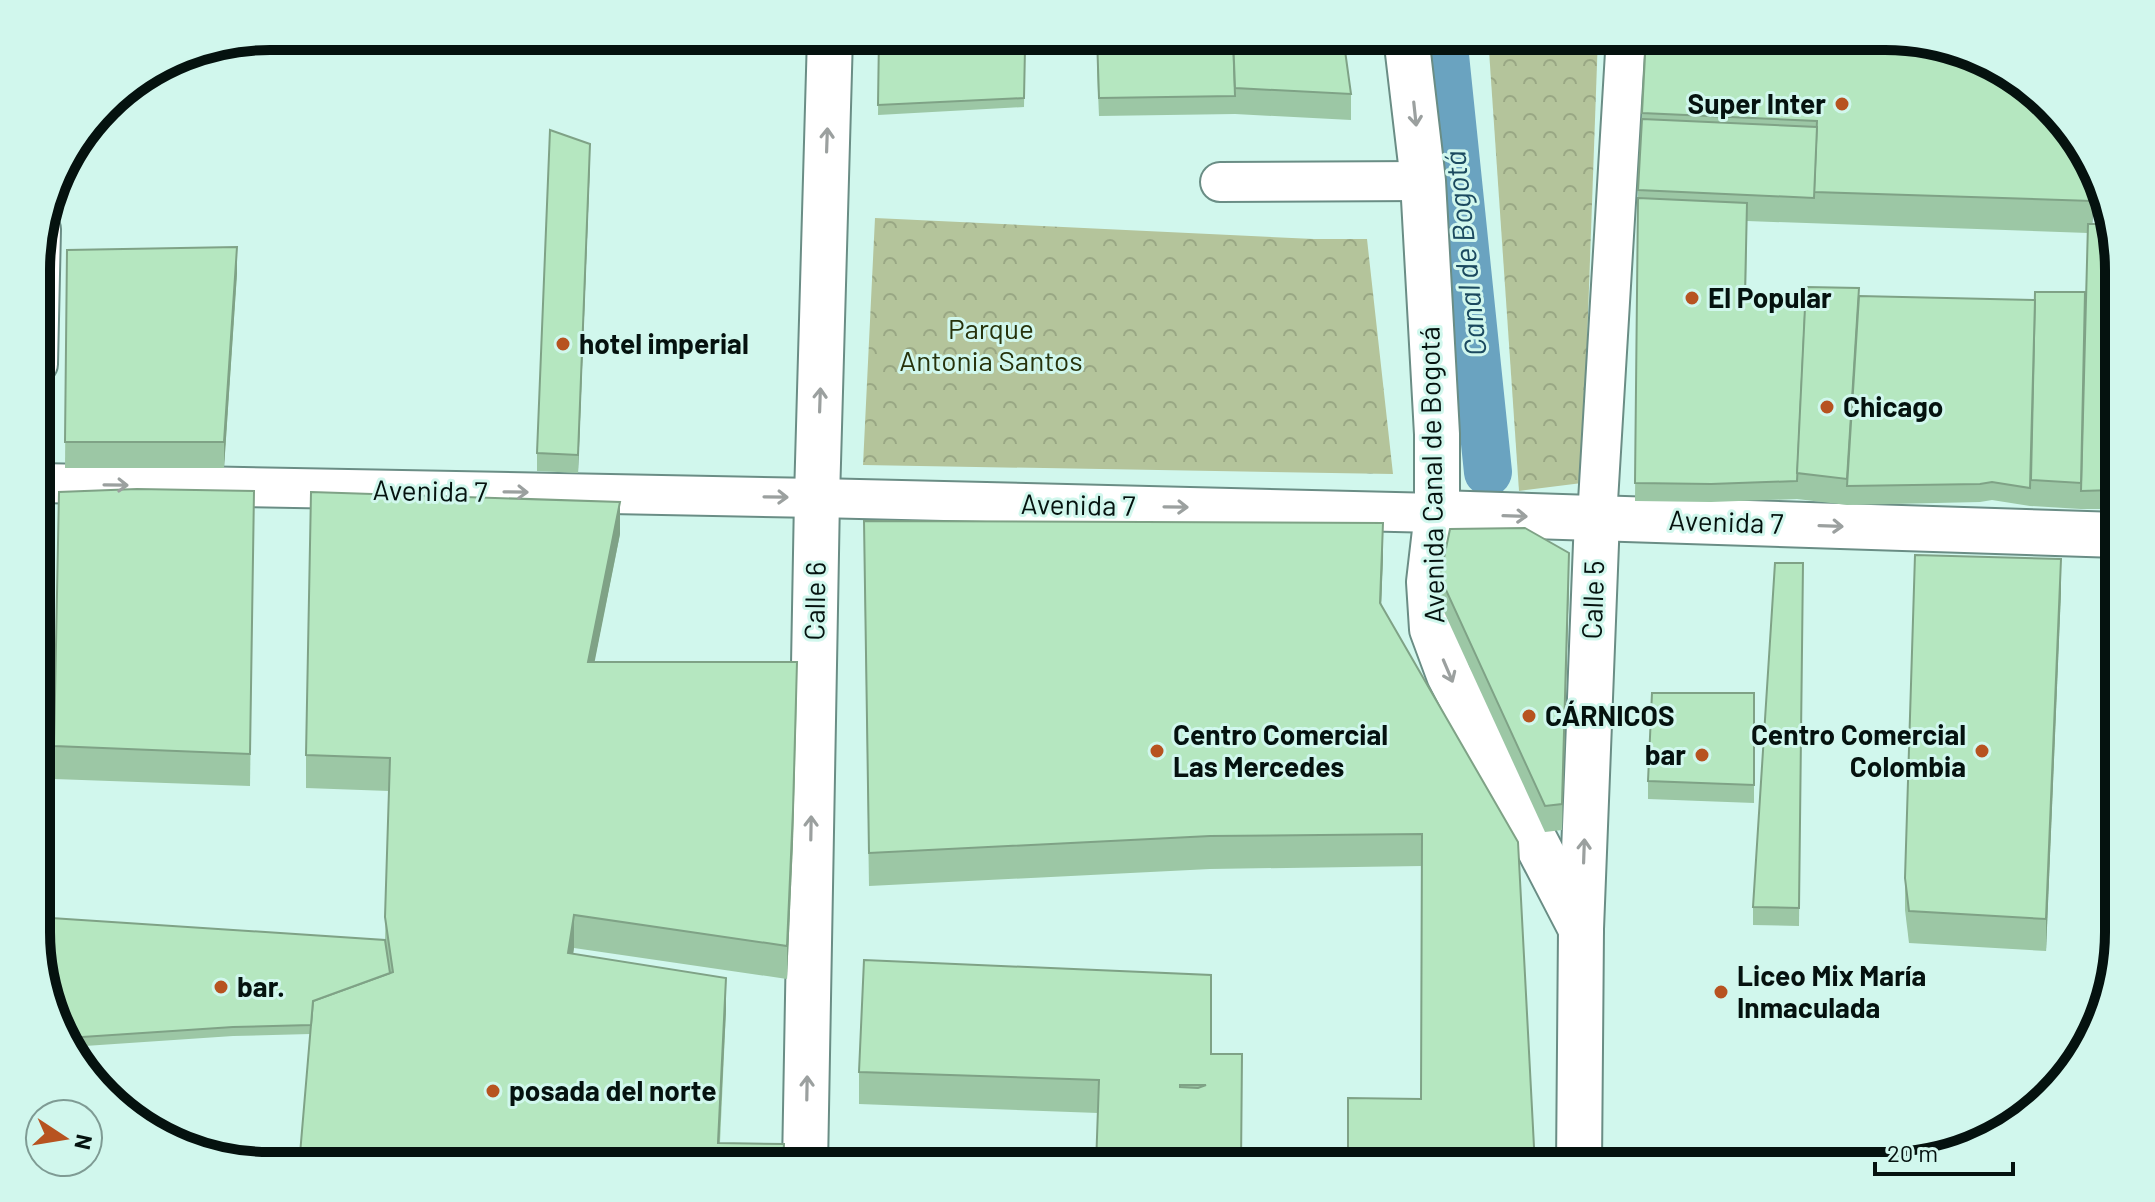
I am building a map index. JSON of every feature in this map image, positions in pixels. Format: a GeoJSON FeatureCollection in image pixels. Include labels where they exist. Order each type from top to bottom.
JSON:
{"type":"FeatureCollection","features":[{"type":"Feature","properties":{"kind":"main road","name":"Calle 6"},"geometry":{"type":"LineString","coordinates":[[805,1152],[817,498],[830,50]]}},
{"type":"Feature","properties":{"kind":"main road","name":"Avenida Canal de Bogotá"},"geometry":{"type":"LineString","coordinates":[[1408,50],[1423,181],[1437,434],[1437,513],[1429,582],[1432,629],[1449,675],[1581,929]]}},
{"type":"Feature","properties":{"kind":"main road","name":"Avenida 7"},"geometry":{"type":"LineString","coordinates":[[1437,513],[2105,535]]}},
{"type":"Feature","properties":{"kind":"main road","name":"Calle 5"},"geometry":{"type":"LineString","coordinates":[[1579,1152],[1581,929],[1597,518]]}},
{"type":"Feature","properties":{"kind":"street","name":"Calle 5"},"geometry":{"type":"LineString","coordinates":[[1597,518],[1625,50]]}},
{"type":"Feature","properties":{"kind":"street"},"geometry":{"type":"LineString","coordinates":[[1220,182],[1423,181]]}},
{"type":"Feature","properties":{"kind":"street","name":"Avenida 7"},"geometry":{"type":"LineString","coordinates":[[50,483],[1437,513]]}},
{"type":"Feature","properties":{"kind":"green space"},"geometry":{"type":"Polygon","coordinates":[[[1489,50],[1597,50],[1582,483],[1519,491],[1489,50]]]}},
{"type":"Feature","properties":{"kind":"green space","name":"Parque Antonia Santos"},"geometry":{"type":"Polygon","coordinates":[[[875,218],[1367,239],[1393,474],[863,465],[875,218]]]}},
{"type":"Feature","properties":{"kind":"building"},"geometry":{"type":"Polygon","coordinates":[[[879,50],[1025,50],[1024,98],[878,105],[879,50]]]}},
{"type":"Feature","properties":{"kind":"building"},"geometry":{"type":"Polygon","coordinates":[[[1097,50],[1233,50],[1235,96],[1099,98],[1097,50]]]}},
{"type":"Feature","properties":{"kind":"building"},"geometry":{"type":"Polygon","coordinates":[[[1234,50],[1345,50],[1351,94],[1235,88],[1234,50]]]}},
{"type":"Feature","properties":{"kind":"building","name":"Super Inter"},"geometry":{"type":"Polygon","coordinates":[[[1645,50],[1913,52],[1969,67],[2019,96],[2059,136],[2075,160],[2092,201],[1814,192],[1817,121],[1642,113],[1645,50]]]}},
{"type":"Feature","properties":{"kind":"building"},"geometry":{"type":"Polygon","coordinates":[[[1642,119],[1817,127],[1814,198],[1638,190],[1642,119]]]}},
{"type":"Feature","properties":{"kind":"building","name":"hotel imperial"},"geometry":{"type":"Polygon","coordinates":[[[550,130],[590,144],[578,455],[537,453],[550,130]]]}},
{"type":"Feature","properties":{"kind":"building"},"geometry":{"type":"Polygon","coordinates":[[[1638,198],[1747,203],[1745,294],[1806,294],[1797,481],[1635,483],[1638,198]]]}},
{"type":"Feature","properties":{"kind":"building"},"geometry":{"type":"Polygon","coordinates":[[[2088,224],[2099,224],[2105,256],[2105,490],[2081,491],[2088,224]]]}},
{"type":"Feature","properties":{"kind":"building"},"geometry":{"type":"Polygon","coordinates":[[[237,247],[224,442],[65,442],[67,250],[237,247]]]}},
{"type":"Feature","properties":{"kind":"building","name":"Chicago"},"geometry":{"type":"Polygon","coordinates":[[[1806,287],[1859,288],[1847,479],[1797,473],[1806,287]]]}},
{"type":"Feature","properties":{"kind":"building"},"geometry":{"type":"Polygon","coordinates":[[[2035,292],[2085,292],[2081,483],[2031,480],[2035,292]]]}},
{"type":"Feature","properties":{"kind":"building"},"geometry":{"type":"Polygon","coordinates":[[[1859,296],[2035,300],[2030,488],[1992,482],[1847,486],[1859,296]]]}},
{"type":"Feature","properties":{"kind":"building"},"geometry":{"type":"Polygon","coordinates":[[[137,489],[254,491],[250,754],[54,746],[59,492],[137,489]]]}},
{"type":"Feature","properties":{"kind":"building"},"geometry":{"type":"Polygon","coordinates":[[[311,492],[620,502],[588,662],[797,662],[787,946],[574,915],[568,953],[726,978],[718,1143],[784,1144],[784,1152],[300,1152],[313,1001],[393,972],[385,917],[390,758],[306,755],[311,492]]]}},
{"type":"Feature","properties":{"kind":"building","name":"Centro Comercial Las Mercedes"},"geometry":{"type":"Polygon","coordinates":[[[864,521],[1383,523],[1380,603],[1518,842],[1534,1152],[1348,1152],[1348,1098],[1421,1099],[1422,834],[1210,836],[869,853],[864,521]]]}},
{"type":"Feature","properties":{"kind":"building","name":"CÁRNICOS"},"geometry":{"type":"Polygon","coordinates":[[[1525,528],[1569,553],[1562,804],[1545,806],[1440,577],[1450,529],[1525,528]]]}},
{"type":"Feature","properties":{"kind":"building","name":"Centro Comercial Colombia"},"geometry":{"type":"Polygon","coordinates":[[[1915,555],[2061,559],[2046,919],[1909,911],[1905,878],[1915,555]]]}},
{"type":"Feature","properties":{"kind":"building"},"geometry":{"type":"Polygon","coordinates":[[[1775,563],[1803,563],[1799,908],[1753,907],[1775,563]]]}},
{"type":"Feature","properties":{"kind":"building","name":"bar"},"geometry":{"type":"Polygon","coordinates":[[[1652,693],[1754,693],[1754,785],[1648,781],[1652,693]]]}},
{"type":"Feature","properties":{"kind":"building","name":"bar."},"geometry":{"type":"Polygon","coordinates":[[[51,918],[385,940],[390,973],[313,1001],[311,1025],[78,1037],[58,989],[51,942],[51,918]]]}},
{"type":"Feature","properties":{"kind":"building"},"geometry":{"type":"Polygon","coordinates":[[[864,960],[1211,975],[1211,1054],[1242,1054],[1241,1152],[1096,1152],[1099,1080],[859,1072],[864,960]],[[1180,1085],[1180,1087],[1206,1085],[1180,1085]]]}},
{"type":"Feature","properties":{"kind":"waterway","name":"Canal de Bogotá"},"geometry":{"type":"LineString","coordinates":[[1444,50],[1488,472]]}},
{"type":"Feature","properties":{"kind":"place","name":"Super Inter"},"geometry":{"type":"Point","coordinates":[1842,104]}},
{"type":"Feature","properties":{"kind":"place","name":"El Popular"},"geometry":{"type":"Point","coordinates":[1692,298]}},
{"type":"Feature","properties":{"kind":"place","name":"hotel imperial"},"geometry":{"type":"Point","coordinates":[563,344]}},
{"type":"Feature","properties":{"kind":"place","name":"Chicago"},"geometry":{"type":"Point","coordinates":[1827,407]}},
{"type":"Feature","properties":{"kind":"place","name":"CÁRNICOS"},"geometry":{"type":"Point","coordinates":[1529,716]}},
{"type":"Feature","properties":{"kind":"place","name":"Centro Comercial Las Mercedes"},"geometry":{"type":"Point","coordinates":[1157,751]}},
{"type":"Feature","properties":{"kind":"place","name":"Centro Comercial Colombia"},"geometry":{"type":"Point","coordinates":[1982,751]}},
{"type":"Feature","properties":{"kind":"place","name":"bar"},"geometry":{"type":"Point","coordinates":[1702,755]}},
{"type":"Feature","properties":{"kind":"place","name":"bar."},"geometry":{"type":"Point","coordinates":[221,987]}},
{"type":"Feature","properties":{"kind":"place","name":"Liceo Mix María Inmaculada"},"geometry":{"type":"Point","coordinates":[1721,992]}},
{"type":"Feature","properties":{"kind":"place","name":"posada del norte"},"geometry":{"type":"Point","coordinates":[493,1091]}}]}
